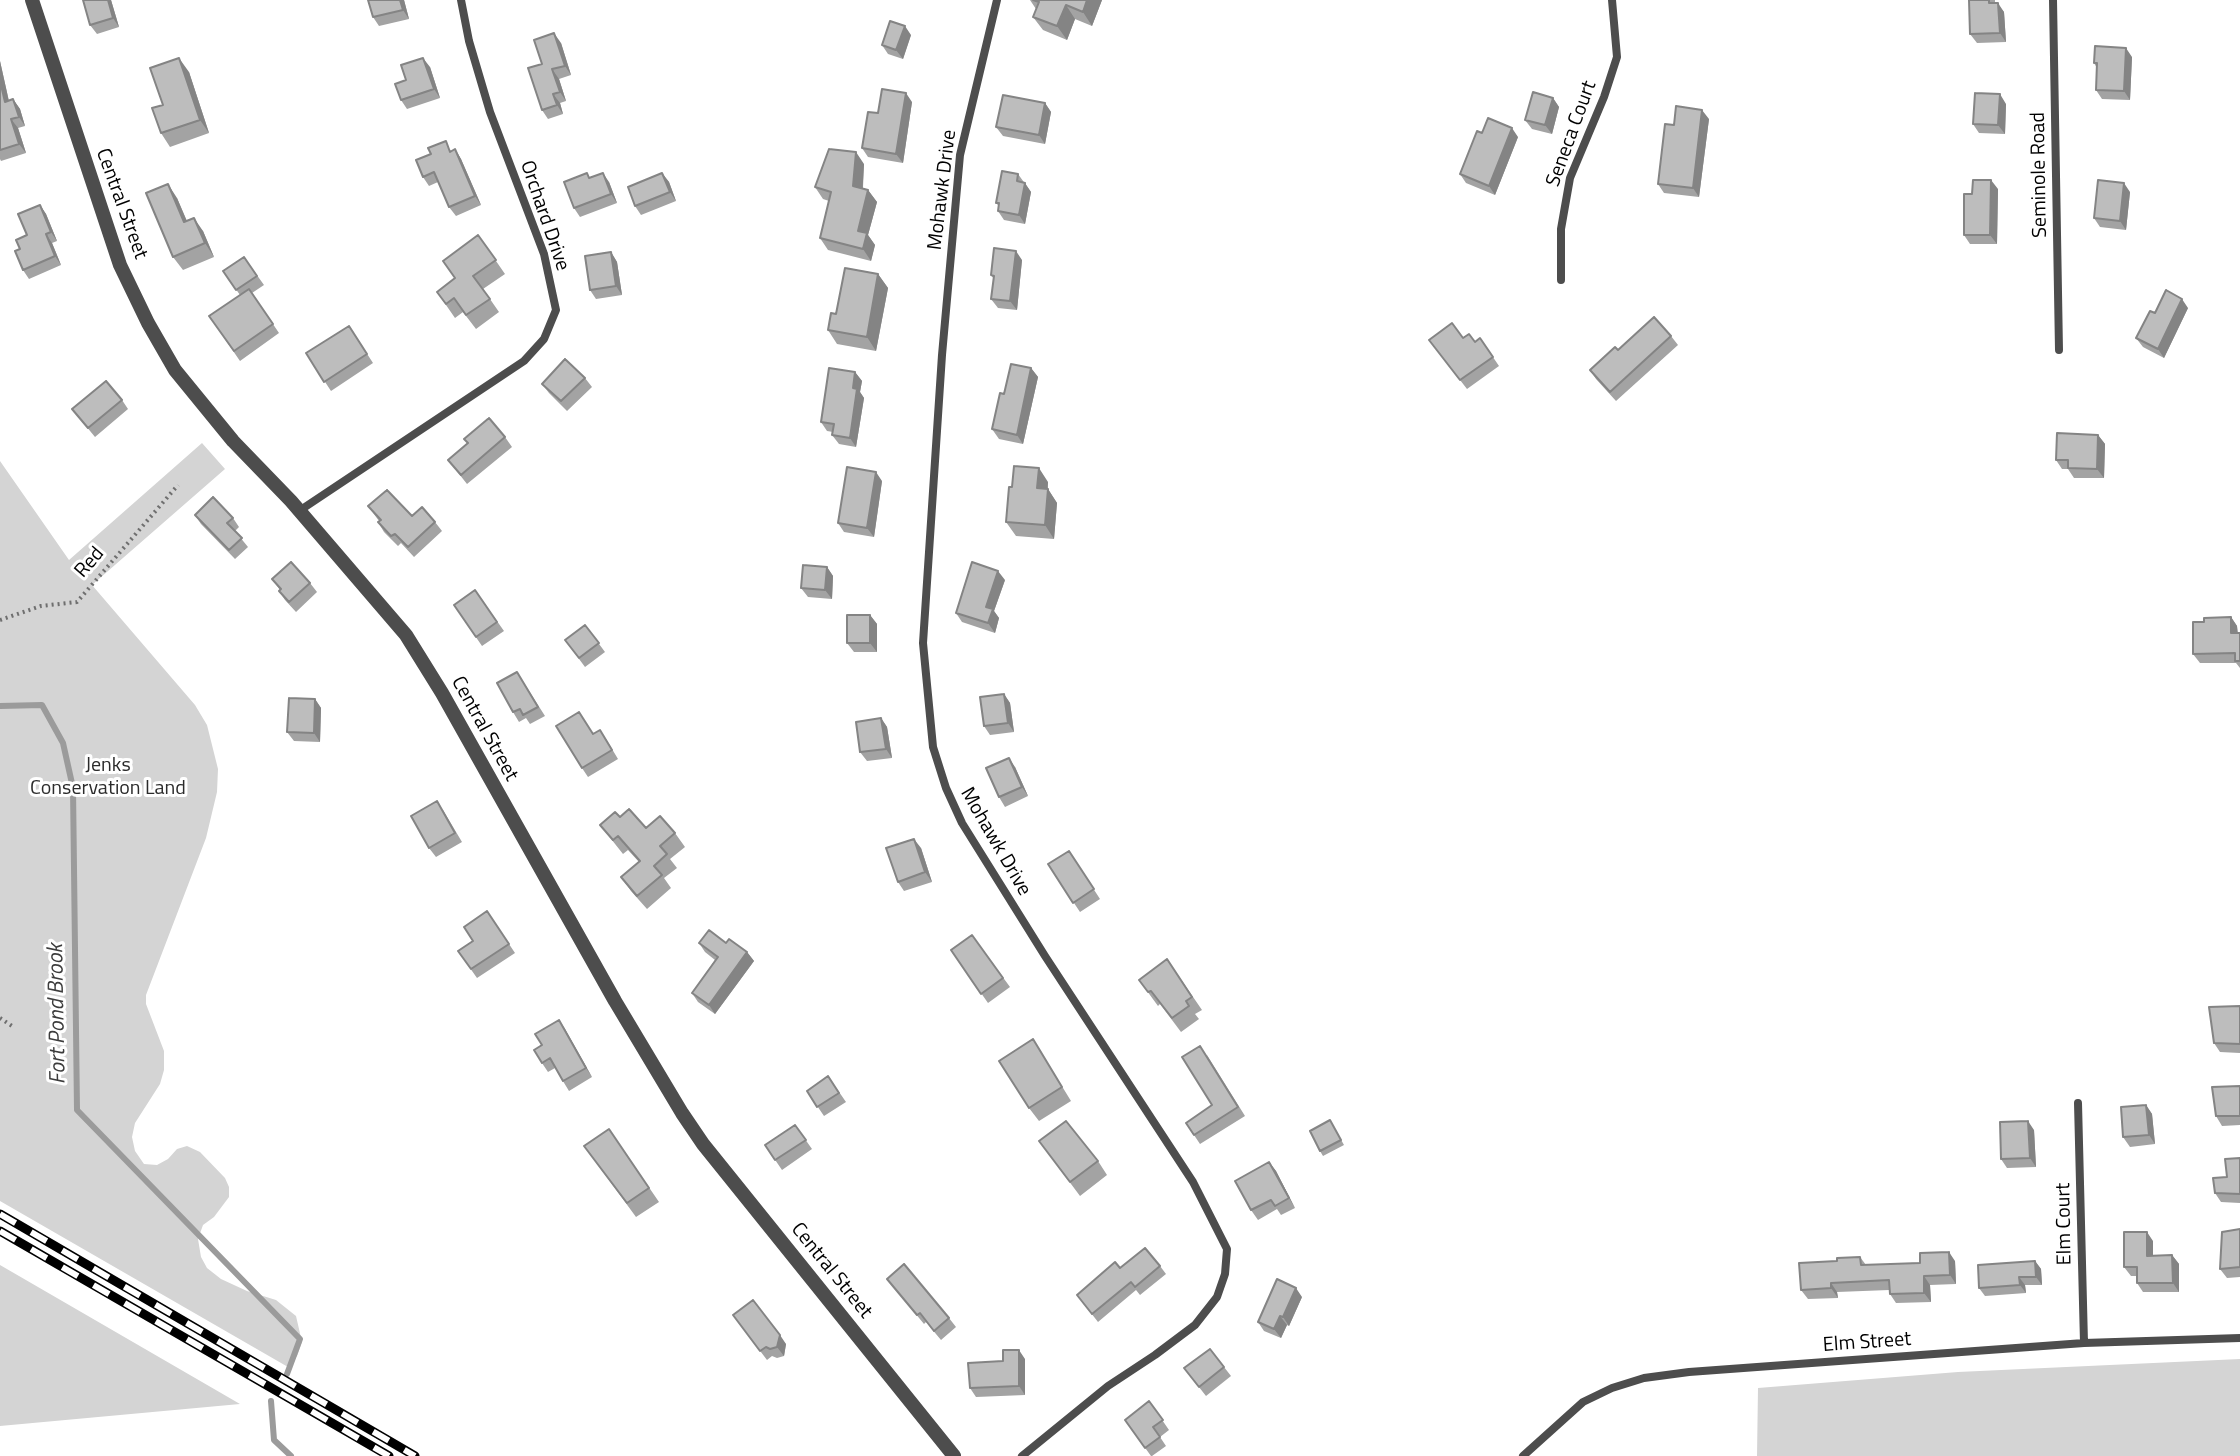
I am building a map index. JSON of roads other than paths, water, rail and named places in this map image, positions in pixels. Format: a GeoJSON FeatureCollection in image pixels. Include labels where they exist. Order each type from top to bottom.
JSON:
{"type":"FeatureCollection","features":[{"type":"Feature","properties":{"kind":"street","name":"Central Street"},"geometry":{"type":"LineString","coordinates":[[32,0],[100,212],[120,265],[148,323],[196,398],[406,635],[442,693],[615,1001],[696,1134],[954,1456]]}},
{"type":"Feature","properties":{"kind":"street","name":"Orchard Drive"},"geometry":{"type":"LineString","coordinates":[[299,511],[524,361],[544,339],[556,310],[544,254],[490,112],[469,41],[461,0]]}},
{"type":"Feature","properties":{"kind":"street","name":"Mohawk Drive"},"geometry":{"type":"LineString","coordinates":[[997,0],[960,155],[942,355],[923,643],[933,747],[946,788],[962,823],[1085,1019],[1193,1182],[1227,1249],[1225,1274],[1217,1297],[1195,1325],[1108,1386],[1022,1456]]}},
{"type":"Feature","properties":{"kind":"street","name":"Seneca Court"},"geometry":{"type":"LineString","coordinates":[[1561,280],[1561,229],[1570,178],[1617,57],[1612,0]]}},
{"type":"Feature","properties":{"kind":"street","name":"Seminole Road"},"geometry":{"type":"LineString","coordinates":[[2053,0],[2059,350]]}},
{"type":"Feature","properties":{"kind":"street","name":"Elm Court"},"geometry":{"type":"LineString","coordinates":[[2078,1103],[2084,1343]]}},
{"type":"Feature","properties":{"kind":"street","name":"Elm Street"},"geometry":{"type":"LineString","coordinates":[[1523,1456],[1583,1402],[1621,1384],[1644,1378],[1689,1372],[2084,1343],[2240,1338]]}},
{"type":"Feature","properties":{"kind":"waterway","name":"Fort Pond Brook"},"geometry":{"type":"LineString","coordinates":[[0,706],[42,705],[63,743],[73,788],[77,1110],[300,1339],[287,1374]]}},
{"type":"Feature","properties":{"kind":"waterway","name":"Fort Pond Brook"},"geometry":{"type":"LineString","coordinates":[[271,1401],[274,1440],[291,1456]]}},
{"type":"Feature","properties":{"kind":"railway"},"geometry":{"type":"LineString","coordinates":[[0,1214],[415,1456]]}},
{"type":"Feature","properties":{"kind":"railway"},"geometry":{"type":"LineString","coordinates":[[0,1231],[389,1456]]}},
{"type":"Feature","properties":{"kind":"park label","name":"Jenks Conservation Land"},"geometry":{"type":"Point","coordinates":[108,778]}}]}
